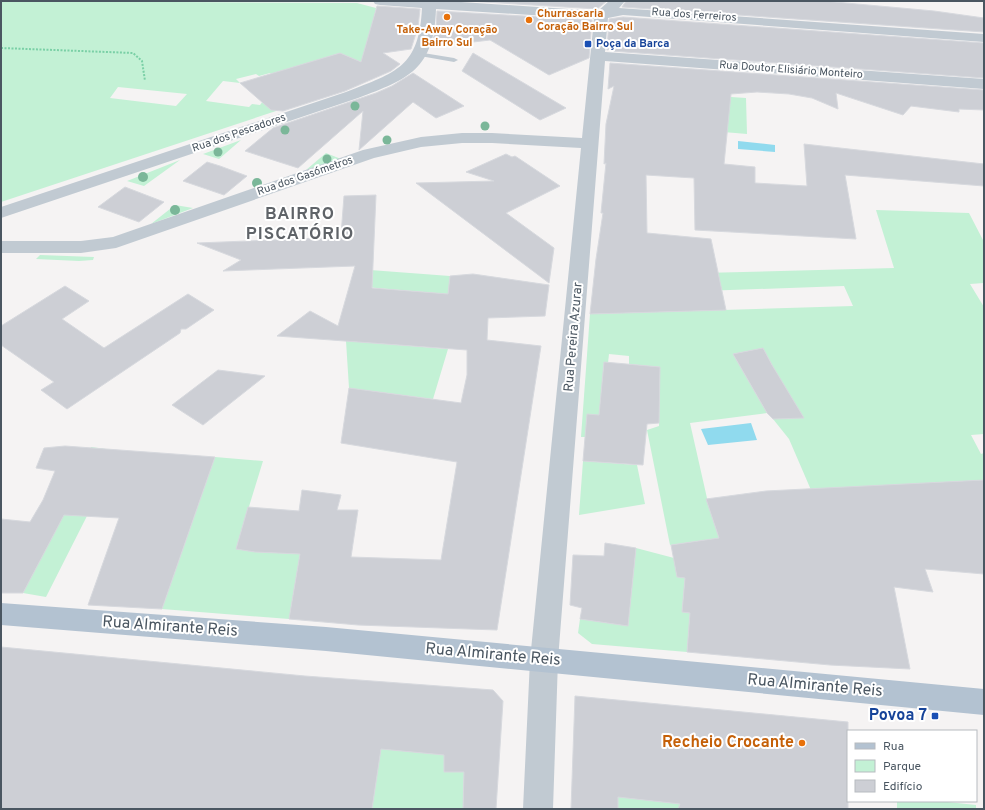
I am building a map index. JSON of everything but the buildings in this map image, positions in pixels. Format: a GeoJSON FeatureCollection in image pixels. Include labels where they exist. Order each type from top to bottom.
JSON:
{"type":"FeatureCollection","features":[{"type":"Feature","properties":{"kind":"main road","name":"Rua Almirante Reis"},"geometry":{"type":"LineString","coordinates":[[1,614],[326,639],[984,702]]}},
{"type":"Feature","properties":{"kind":"street","name":"Rua dos Ferreiros"},"geometry":{"type":"LineString","coordinates":[[380,1],[601,15],[617,11],[630,11],[984,38]]}},
{"type":"Feature","properties":{"kind":"street"},"geometry":{"type":"LineString","coordinates":[[601,15],[618,1]]}},
{"type":"Feature","properties":{"kind":"street","name":"Rua dos Pescadores"},"geometry":{"type":"LineString","coordinates":[[8,210],[352,95],[400,75],[409,69],[420,54],[429,25],[428,4]]}},
{"type":"Feature","properties":{"kind":"street","name":"Rua Pereira Azurar"},"geometry":{"type":"LineString","coordinates":[[538,809],[544,660],[591,143],[601,15]]}},
{"type":"Feature","properties":{"kind":"street","name":"Rua Doutor Elisiário Monteiro"},"geometry":{"type":"LineString","coordinates":[[598,56],[984,84]]}},
{"type":"Feature","properties":{"kind":"street","name":"Rua dos Gasómetros"},"geometry":{"type":"LineString","coordinates":[[1,247],[90,247],[116,242],[368,154],[420,142],[455,138],[492,138],[591,143]]}},
{"type":"Feature","properties":{"kind":"street"},"geometry":{"type":"LineString","coordinates":[[1,219],[8,210]]}},
{"type":"Feature","properties":{"kind":"street","name":"Rua dos Gasómetros"},"geometry":{"type":"LineString","coordinates":[[1,237],[11,243],[26,247]]}},
{"type":"Feature","properties":{"kind":"lane"},"geometry":{"type":"LineString","coordinates":[[420,54],[454,60]]}},
{"type":"Feature","properties":{"kind":"path"},"geometry":{"type":"LineString","coordinates":[[1,48],[133,53],[142,58],[144,62],[145,81]]}},
{"type":"Feature","properties":{"kind":"green space"},"geometry":{"type":"Polygon","coordinates":[[[1,1],[357,3],[376,8],[373,21],[391,23],[386,51],[361,62],[340,53],[327,57],[361,83],[1,202],[1,1]],[[270,73],[259,76],[256,74],[236,79],[240,83],[223,81],[206,101],[249,107],[252,104],[260,105],[273,75],[270,73]],[[118,87],[110,98],[176,106],[187,94],[118,87]]]}},
{"type":"Feature","properties":{"kind":"green space"},"geometry":{"type":"Polygon","coordinates":[[[701,95],[746,98],[747,134],[688,129],[701,95]]]}},
{"type":"Feature","properties":{"kind":"green space"},"geometry":{"type":"Polygon","coordinates":[[[241,140],[219,159],[203,154],[241,140]]]}},
{"type":"Feature","properties":{"kind":"green space"},"geometry":{"type":"Polygon","coordinates":[[[326,153],[341,159],[306,170],[326,153]]]}},
{"type":"Feature","properties":{"kind":"green space"},"geometry":{"type":"Polygon","coordinates":[[[180,160],[144,186],[127,181],[180,160]]]}},
{"type":"Feature","properties":{"kind":"green space"},"geometry":{"type":"Polygon","coordinates":[[[175,205],[193,208],[151,224],[175,205]]]}},
{"type":"Feature","properties":{"kind":"green space"},"geometry":{"type":"Polygon","coordinates":[[[876,210],[969,213],[984,242],[984,283],[970,284],[984,307],[984,434],[971,435],[981,454],[984,453],[984,480],[811,490],[789,439],[773,419],[772,365],[763,348],[733,354],[767,413],[690,423],[709,507],[719,538],[670,545],[647,430],[659,426],[660,367],[629,364],[629,356],[609,354],[608,363],[604,363],[599,415],[586,437],[581,437],[590,314],[853,306],[844,286],[703,291],[702,273],[894,268],[876,210]]]}},
{"type":"Feature","properties":{"kind":"green space"},"geometry":{"type":"Polygon","coordinates":[[[40,255],[94,257],[93,260],[79,261],[36,259],[40,255]]]}},
{"type":"Feature","properties":{"kind":"green space"},"geometry":{"type":"Polygon","coordinates":[[[370,270],[450,276],[448,294],[365,287],[370,270]]]}},
{"type":"Feature","properties":{"kind":"green space"},"geometry":{"type":"Polygon","coordinates":[[[346,341],[448,349],[433,399],[349,388],[346,341]]]}},
{"type":"Feature","properties":{"kind":"green space"},"geometry":{"type":"Polygon","coordinates":[[[91,447],[113,450],[87,516],[46,597],[23,593],[66,510],[73,488],[91,447]]]}},
{"type":"Feature","properties":{"kind":"green space"},"geometry":{"type":"Polygon","coordinates":[[[215,457],[263,461],[236,549],[255,552],[300,554],[289,619],[162,609],[215,457]]]}},
{"type":"Feature","properties":{"kind":"green space"},"geometry":{"type":"Polygon","coordinates":[[[583,461],[637,465],[645,504],[579,515],[583,461]]]}},
{"type":"Feature","properties":{"kind":"green space"},"geometry":{"type":"Polygon","coordinates":[[[636,548],[674,558],[677,577],[685,578],[682,612],[690,613],[687,652],[592,644],[578,633],[580,619],[628,626],[636,548]]]}},
{"type":"Feature","properties":{"kind":"green space"},"geometry":{"type":"Polygon","coordinates":[[[381,749],[444,755],[444,772],[464,772],[463,809],[372,809],[381,749]]]}},
{"type":"Feature","properties":{"kind":"green space"},"geometry":{"type":"Polygon","coordinates":[[[572,791],[680,804],[678,809],[618,809],[618,802],[571,796],[572,791]]]}},
{"type":"Feature","properties":{"kind":"green space"},"geometry":{"type":"Polygon","coordinates":[[[897,802],[948,802],[976,805],[976,809],[897,809],[897,802]]]}},
{"type":"Feature","properties":{"kind":"water"},"geometry":{"type":"Polygon","coordinates":[[[738,141],[775,145],[775,152],[738,149],[738,141]]]}},
{"type":"Feature","properties":{"kind":"water"},"geometry":{"type":"Polygon","coordinates":[[[751,423],[757,440],[708,445],[701,429],[751,423]]]}},
{"type":"Feature","properties":{"kind":"place","name":"Take-Away Coração Bairro Sul"},"geometry":{"type":"Point","coordinates":[447,17]}},
{"type":"Feature","properties":{"kind":"place","name":"Churrascaria Coração Bairro Sul"},"geometry":{"type":"Point","coordinates":[529,20]}},
{"type":"Feature","properties":{"kind":"place","name":"Poça da Barca"},"geometry":{"type":"Point","coordinates":[588,44]}},
{"type":"Feature","properties":{"kind":"place","name":"Povoa 7"},"geometry":{"type":"Point","coordinates":[935,716]}},
{"type":"Feature","properties":{"kind":"place","name":"Recheio Crocante"},"geometry":{"type":"Point","coordinates":[802,743]}},
{"type":"Feature","properties":{"kind":"district","name":"BAIRRO PISCATÓRIO"},"geometry":{"type":"Point","coordinates":[300,225]}}]}
